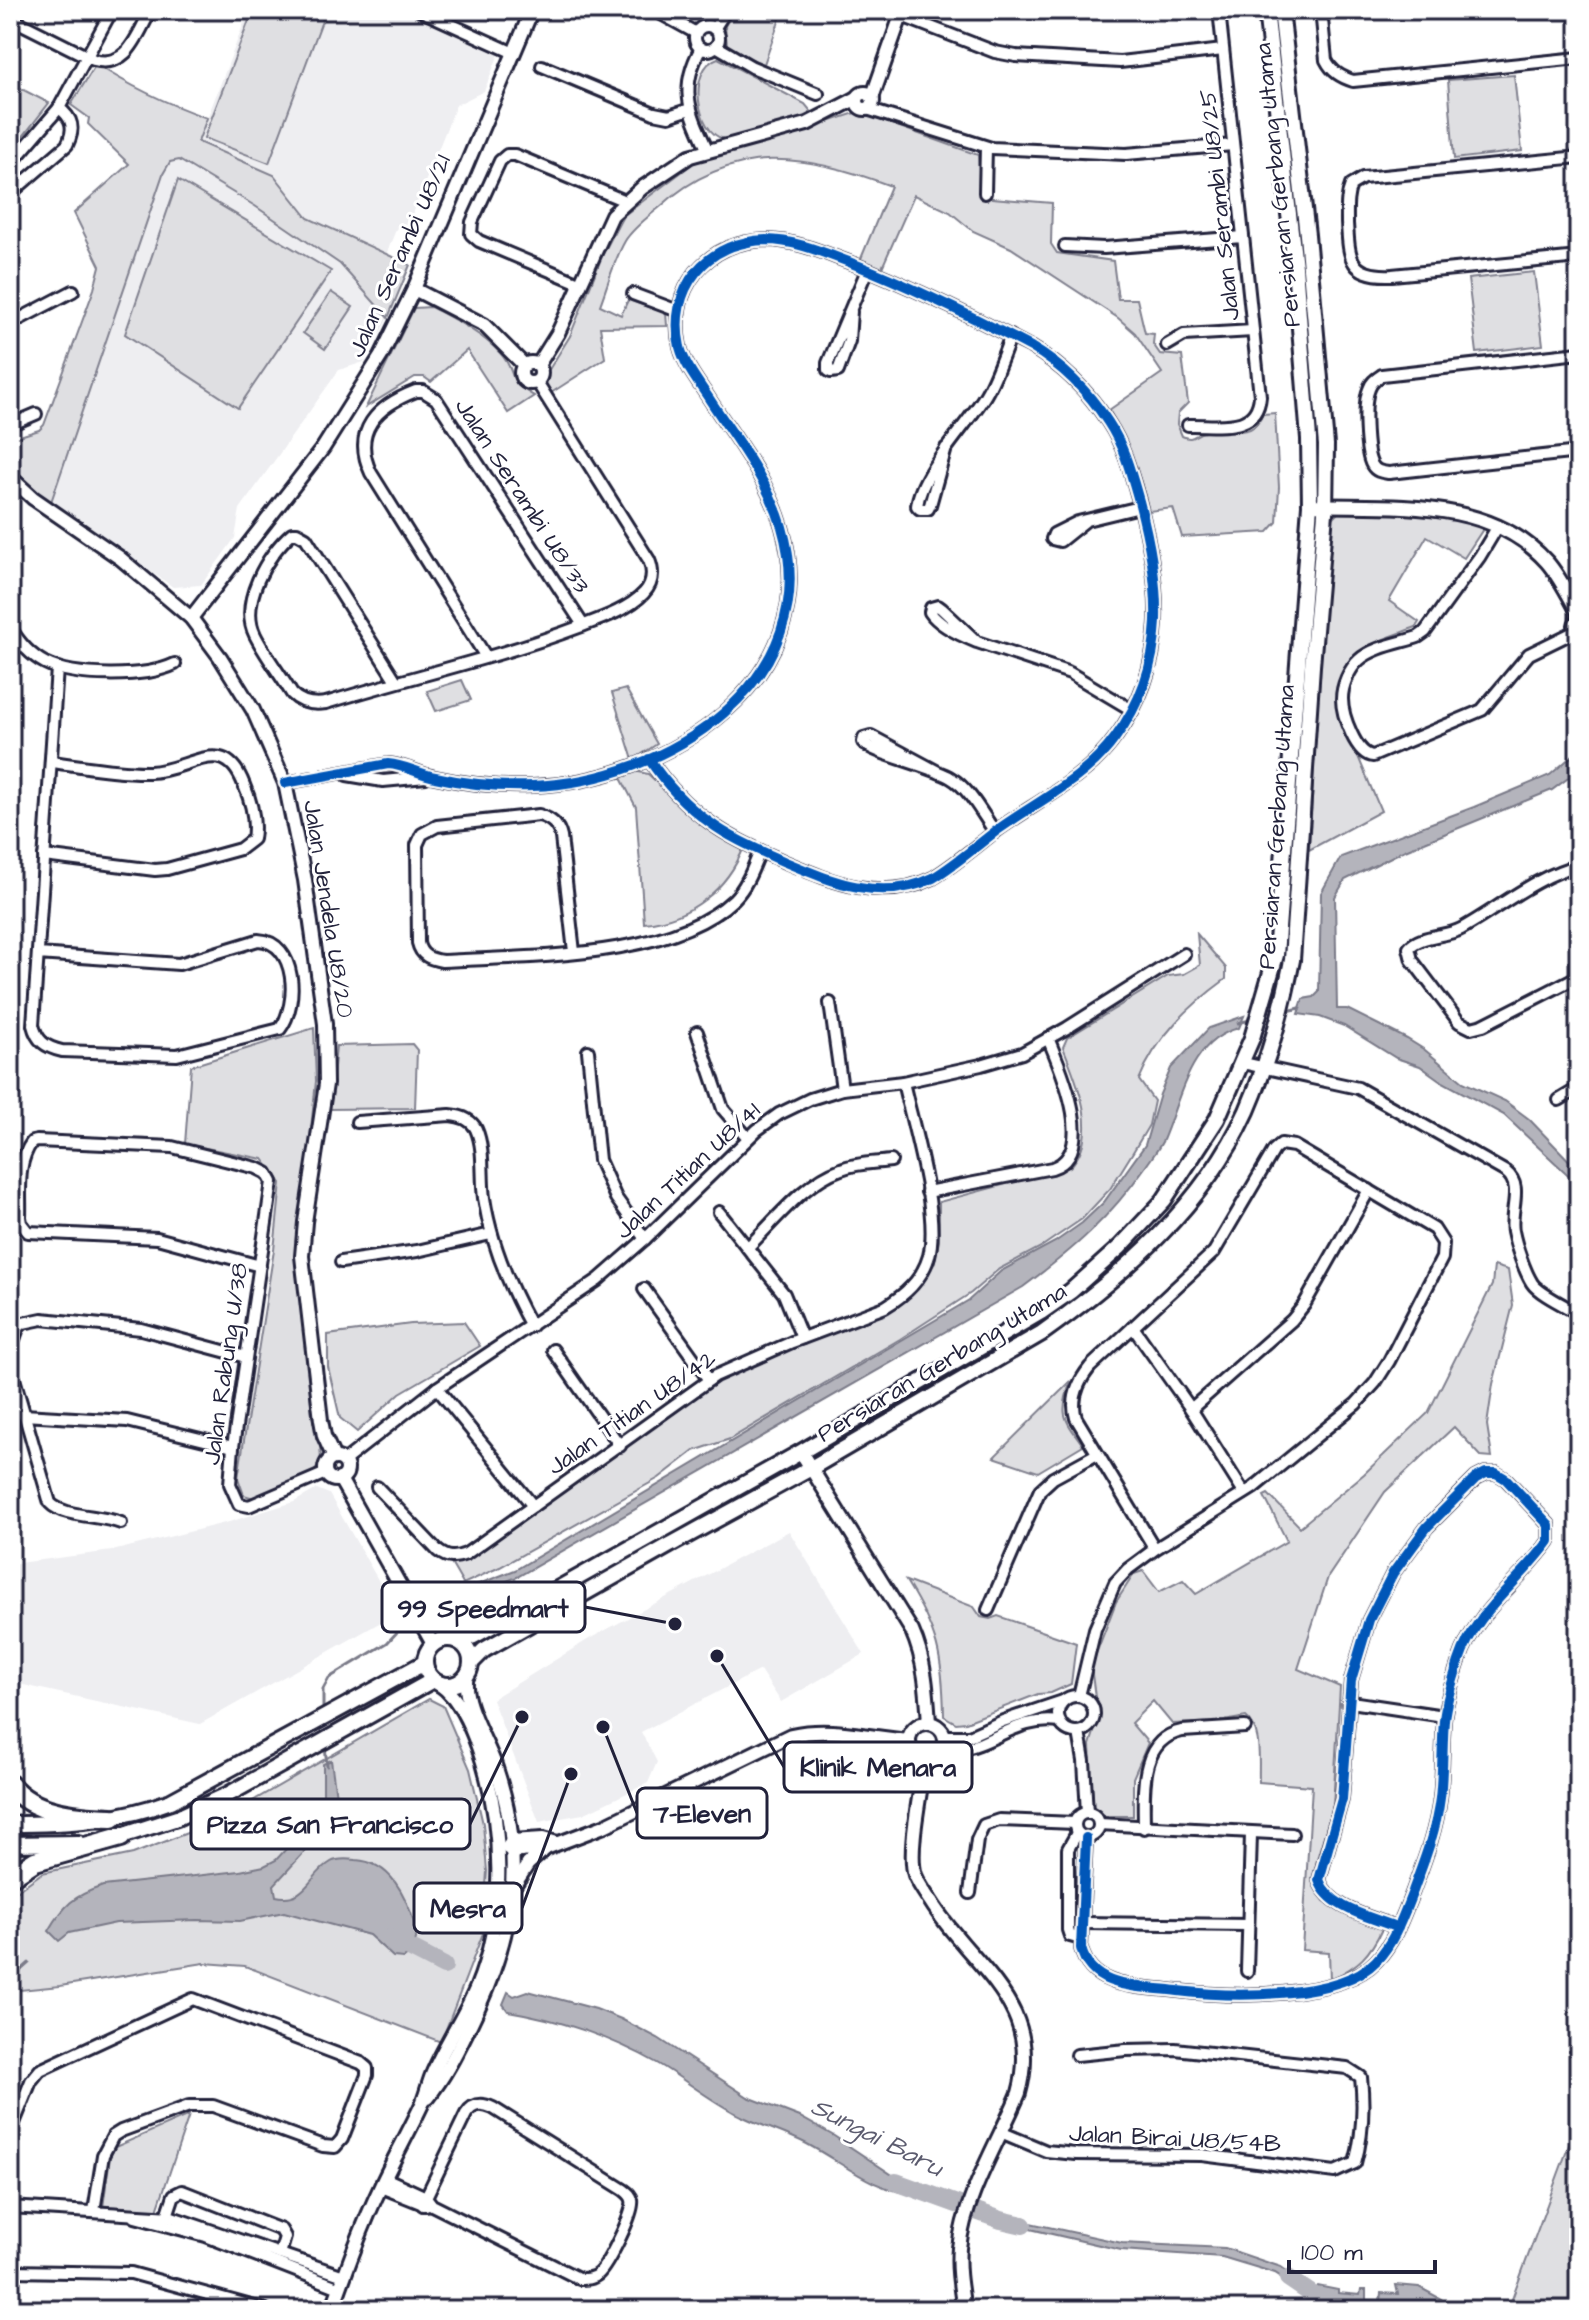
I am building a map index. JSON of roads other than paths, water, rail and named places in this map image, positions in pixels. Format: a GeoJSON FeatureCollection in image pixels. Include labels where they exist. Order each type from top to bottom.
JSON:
{"type":"FeatureCollection","features":[{"type":"Feature","properties":{"kind":"highway"},"geometry":{"type":"LineString","coordinates":[[10,1785],[28,1800],[47,1808],[68,1814],[112,1818]]}},
{"type":"Feature","properties":{"kind":"highway"},"geometry":{"type":"LineString","coordinates":[[10,1877],[35,1861],[121,1837]]}},
{"type":"Feature","properties":{"kind":"main road","name":"Persiaran Gerbang Utama"},"geometry":{"type":"LineString","coordinates":[[458,1641],[474,1636],[801,1452],[1041,1312],[1071,1291],[1128,1239],[1164,1200],[1212,1129],[1252,1038],[1268,990],[1278,934],[1310,505],[1309,439],[1300,325],[1266,10]]}},
{"type":"Feature","properties":{"kind":"main road","name":"Persiaran Gerbang Utama"},"geometry":{"type":"LineString","coordinates":[[469,1669],[484,1650],[811,1468],[1042,1333],[1137,1259],[1183,1208],[1221,1155],[1245,1114],[1264,1067],[1285,997],[1295,941],[1313,652],[1326,505],[1325,417],[1281,10]]}},
{"type":"Feature","properties":{"kind":"main road"},"geometry":{"type":"LineString","coordinates":[[10,1844],[67,1844],[121,1837],[177,1818],[436,1682],[454,1685],[469,1669],[468,1649],[458,1641],[445,1639],[433,1644],[425,1656],[424,1663],[436,1682]]}},
{"type":"Feature","properties":{"kind":"main road"},"geometry":{"type":"LineString","coordinates":[[10,1824],[68,1823],[112,1818],[159,1806],[185,1795],[424,1663]]}},
{"type":"Feature","properties":{"kind":"street"},"geometry":{"type":"LineString","coordinates":[[10,165],[59,108],[112,10]]}},
{"type":"Feature","properties":{"kind":"street"},"geometry":{"type":"LineString","coordinates":[[10,18],[88,58],[106,63],[125,55],[151,10]]}},
{"type":"Feature","properties":{"kind":"street"},"geometry":{"type":"LineString","coordinates":[[419,10],[514,53]]}},
{"type":"Feature","properties":{"kind":"street","name":"Jalan Serambi U8/21"},"geometry":{"type":"LineString","coordinates":[[191,618],[301,478],[342,420],[381,356],[414,289],[532,10]]}},
{"type":"Feature","properties":{"kind":"street"},"geometry":{"type":"LineString","coordinates":[[654,10],[696,33]]}},
{"type":"Feature","properties":{"kind":"street"},"geometry":{"type":"LineString","coordinates":[[714,29],[726,10]]}},
{"type":"Feature","properties":{"kind":"street","name":"Jalan Serambi U8/25"},"geometry":{"type":"LineString","coordinates":[[1188,425],[1246,422],[1258,412],[1260,396],[1219,10]]}},
{"type":"Feature","properties":{"kind":"street"},"geometry":{"type":"LineString","coordinates":[[1321,10],[1330,67],[1345,78],[1362,82],[1579,58]]}},
{"type":"Feature","properties":{"kind":"street"},"geometry":{"type":"LineString","coordinates":[[538,365],[558,333],[612,215],[625,201],[669,167],[690,156],[807,124],[865,101],[883,69],[902,13],[995,52],[1016,56],[1120,62],[1223,50]]}},
{"type":"Feature","properties":{"kind":"street"},"geometry":{"type":"LineString","coordinates":[[704,27],[714,29],[718,35],[716,46],[710,50],[701,48],[696,43],[696,33],[704,27]]}},
{"type":"Feature","properties":{"kind":"street"},"geometry":{"type":"LineString","coordinates":[[716,46],[752,67],[818,94]]}},
{"type":"Feature","properties":{"kind":"street"},"geometry":{"type":"LineString","coordinates":[[701,48],[688,79],[690,109],[708,151]]}},
{"type":"Feature","properties":{"kind":"street"},"geometry":{"type":"LineString","coordinates":[[542,66],[654,113],[669,116],[690,109]]}},
{"type":"Feature","properties":{"kind":"street"},"geometry":{"type":"LineString","coordinates":[[865,101],[894,117],[986,147],[1126,154],[1233,145]]}},
{"type":"Feature","properties":{"kind":"street"},"geometry":{"type":"LineString","coordinates":[[10,194],[67,145],[72,122],[68,114],[59,108]]}},
{"type":"Feature","properties":{"kind":"street"},"geometry":{"type":"LineString","coordinates":[[985,193],[986,147]]}},
{"type":"Feature","properties":{"kind":"street"},"geometry":{"type":"LineString","coordinates":[[579,283],[479,241],[471,234],[472,222],[500,161],[507,155],[515,155],[625,201]]}},
{"type":"Feature","properties":{"kind":"street"},"geometry":{"type":"LineString","coordinates":[[1579,157],[1363,178],[1351,185],[1346,203],[1348,255],[1357,268],[1372,274],[1392,275],[1579,257]]}},
{"type":"Feature","properties":{"kind":"street"},"geometry":{"type":"LineString","coordinates":[[1065,246],[1104,248],[1243,237]]}},
{"type":"Feature","properties":{"kind":"street"},"geometry":{"type":"LineString","coordinates":[[285,783],[388,764],[430,776],[498,785],[552,785],[586,780],[649,759],[706,728],[748,691],[759,677],[782,628],[788,556],[776,509],[763,483],[684,359],[678,336],[678,311],[686,288],[713,255],[741,243],[770,240],[810,248],[867,270],[1011,336],[1051,359],[1095,403],[1120,442],[1140,507],[1155,580],[1158,623],[1149,670],[1132,710],[1113,742],[1065,784],[933,878],[911,887],[862,889],[840,884],[760,851],[707,821],[664,781],[649,759]]}},
{"type":"Feature","properties":{"kind":"street"},"geometry":{"type":"LineString","coordinates":[[851,311],[849,341],[838,371],[831,372],[828,363],[867,270]]}},
{"type":"Feature","properties":{"kind":"street"},"geometry":{"type":"LineString","coordinates":[[414,289],[484,325],[524,365]]}},
{"type":"Feature","properties":{"kind":"street"},"geometry":{"type":"LineString","coordinates":[[10,324],[73,291]]}},
{"type":"Feature","properties":{"kind":"street"},"geometry":{"type":"LineString","coordinates":[[633,294],[678,311]]}},
{"type":"Feature","properties":{"kind":"street"},"geometry":{"type":"LineString","coordinates":[[1167,345],[1184,335],[1253,331]]}},
{"type":"Feature","properties":{"kind":"street"},"geometry":{"type":"LineString","coordinates":[[946,448],[930,505],[928,509],[920,509],[917,506],[920,496],[946,448],[986,394],[1011,336]]}},
{"type":"Feature","properties":{"kind":"street"},"geometry":{"type":"LineString","coordinates":[[1579,353],[1382,375],[1368,390],[1366,406],[1368,448],[1372,465],[1378,471],[1389,473],[1579,452]]}},
{"type":"Feature","properties":{"kind":"street"},"geometry":{"type":"LineString","coordinates":[[524,365],[532,362],[538,365],[542,374],[537,382]]}},
{"type":"Feature","properties":{"kind":"street"},"geometry":{"type":"LineString","coordinates":[[524,365],[522,378],[527,382],[537,382]]}},
{"type":"Feature","properties":{"kind":"street"},"geometry":{"type":"LineString","coordinates":[[396,681],[306,538],[292,533],[272,556],[259,579],[250,618],[254,634],[292,694],[305,702],[320,704],[486,657],[583,625],[640,597],[651,583],[652,568],[537,382]]}},
{"type":"Feature","properties":{"kind":"street","name":"Jalan Serambi U8/33"},"geometry":{"type":"LineString","coordinates":[[486,657],[371,473],[363,452],[363,440],[377,414],[416,391],[423,391],[436,399],[583,625]]}},
{"type":"Feature","properties":{"kind":"street"},"geometry":{"type":"LineString","coordinates":[[10,425],[36,414]]}},
{"type":"Feature","properties":{"kind":"street","name":"Jalan Jendela U8/20"},"geometry":{"type":"LineString","coordinates":[[12,484],[120,558],[191,618],[253,710],[285,783],[305,880],[325,1024],[326,1084],[302,1256],[321,1420],[324,1436],[339,1459]]}},
{"type":"Feature","properties":{"kind":"street"},"geometry":{"type":"LineString","coordinates":[[1310,505],[1436,509],[1472,516],[1501,527],[1523,540],[1546,560],[1579,615],[1575,623],[1578,633],[1529,654],[1482,710],[1373,756],[1364,754],[1358,748],[1343,707],[1343,693],[1352,669],[1369,653],[1425,632],[1501,527]]}},
{"type":"Feature","properties":{"kind":"street"},"geometry":{"type":"LineString","coordinates":[[1085,521],[1140,507]]}},
{"type":"Feature","properties":{"kind":"street"},"geometry":{"type":"LineString","coordinates":[[10,627],[16,638],[36,658],[57,668],[135,674],[175,664]]}},
{"type":"Feature","properties":{"kind":"street"},"geometry":{"type":"LineString","coordinates":[[977,642],[1070,673],[1132,710]]}},
{"type":"Feature","properties":{"kind":"street"},"geometry":{"type":"LineString","coordinates":[[38,954],[179,964],[258,940],[267,941],[282,950],[286,959],[293,993],[290,1013],[280,1029],[191,1054],[53,1049],[39,1041],[33,1025],[57,668]]}},
{"type":"Feature","properties":{"kind":"street"},"geometry":{"type":"LineString","coordinates":[[940,773],[916,762],[870,749],[863,742],[864,738],[871,736],[878,739],[940,773],[964,788],[995,832]]}},
{"type":"Feature","properties":{"kind":"street"},"geometry":{"type":"LineString","coordinates":[[44,856],[167,869],[240,849],[253,839],[255,830],[239,772],[226,759],[207,758],[148,772],[52,762]]}},
{"type":"Feature","properties":{"kind":"street"},"geometry":{"type":"LineString","coordinates":[[333,774],[383,781],[430,776]]}},
{"type":"Feature","properties":{"kind":"street"},"geometry":{"type":"LineString","coordinates":[[574,952],[561,837],[551,820],[539,815],[437,826],[422,834],[417,845],[418,943],[423,954],[442,961],[613,950],[643,944],[710,916],[733,900],[743,889],[760,851]]}},
{"type":"Feature","properties":{"kind":"street"},"geometry":{"type":"LineString","coordinates":[[1579,865],[1551,876],[1459,930],[1413,943],[1409,948],[1412,960],[1438,995],[1459,1022],[1471,1028],[1579,976]]}},
{"type":"Feature","properties":{"kind":"street","name":"Jalan Titian U8/41"},"geometry":{"type":"LineString","coordinates":[[339,1459],[437,1388],[598,1280],[767,1122],[794,1106],[842,1089],[903,1082],[1022,1053],[1184,954]]}},
{"type":"Feature","properties":{"kind":"street"},"geometry":{"type":"LineString","coordinates":[[830,1003],[842,1089]]}},
{"type":"Feature","properties":{"kind":"street"},"geometry":{"type":"LineString","coordinates":[[697,1032],[723,1109],[748,1138]]}},
{"type":"Feature","properties":{"kind":"street"},"geometry":{"type":"LineString","coordinates":[[927,1192],[1052,1168],[1064,1162],[1074,1140],[1074,1118],[1064,1078],[1048,1038]]}},
{"type":"Feature","properties":{"kind":"street"},"geometry":{"type":"LineString","coordinates":[[588,1051],[599,1160],[616,1198],[645,1239]]}},
{"type":"Feature","properties":{"kind":"street"},"geometry":{"type":"LineString","coordinates":[[1243,1063],[1358,1088],[1513,1177],[1513,1232],[1533,1286],[1579,1314]]}},
{"type":"Feature","properties":{"kind":"street","name":"Jalan Titian U8/42"},"geometry":{"type":"LineString","coordinates":[[377,1487],[443,1555],[451,1558],[466,1554],[709,1380],[802,1338],[885,1307],[912,1288],[929,1254],[927,1192],[903,1082]]}},
{"type":"Feature","properties":{"kind":"street"},"geometry":{"type":"LineString","coordinates":[[1559,1100],[1579,1088]]}},
{"type":"Feature","properties":{"kind":"street"},"geometry":{"type":"LineString","coordinates":[[357,1122],[450,1115],[471,1122],[479,1144],[491,1234],[515,1298],[531,1326]]}},
{"type":"Feature","properties":{"kind":"street","name":"Jalan Rabung U/38"},"geometry":{"type":"LineString","coordinates":[[260,1266],[157,1238],[28,1232],[21,1223],[22,1163],[28,1147],[37,1141],[172,1147],[267,1173],[272,1182],[230,1484],[235,1498],[244,1506],[254,1505],[326,1473]]}},
{"type":"Feature","properties":{"kind":"street"},"geometry":{"type":"LineString","coordinates":[[1079,1696],[1095,1629],[1108,1597],[1128,1569],[1244,1493],[1356,1404],[1375,1383],[1442,1258],[1443,1243],[1438,1231],[1290,1144],[1281,1144],[1274,1150],[1214,1252],[1090,1367],[1076,1391],[1073,1404],[1076,1418],[1155,1549]]}},
{"type":"Feature","properties":{"kind":"street"},"geometry":{"type":"LineString","coordinates":[[748,1247],[809,1188],[830,1173],[852,1166],[891,1161]]}},
{"type":"Feature","properties":{"kind":"street"},"geometry":{"type":"LineString","coordinates":[[1191,1409],[1292,1320],[1304,1305],[1369,1190]]}},
{"type":"Feature","properties":{"kind":"street"},"geometry":{"type":"LineString","coordinates":[[719,1212],[788,1301],[802,1338]]}},
{"type":"Feature","properties":{"kind":"street"},"geometry":{"type":"LineString","coordinates":[[341,1262],[417,1251],[491,1234]]}},
{"type":"Feature","properties":{"kind":"street"},"geometry":{"type":"LineString","coordinates":[[644,1289],[709,1380]]}},
{"type":"Feature","properties":{"kind":"street"},"geometry":{"type":"LineString","coordinates":[[121,1523],[104,1517],[70,1513],[56,1509],[50,1503],[11,1368],[12,1345],[18,1328],[32,1320],[141,1329],[246,1357]]}},
{"type":"Feature","properties":{"kind":"street"},"geometry":{"type":"LineString","coordinates":[[1133,1327],[1191,1409],[1244,1493]]}},
{"type":"Feature","properties":{"kind":"street"},"geometry":{"type":"LineString","coordinates":[[553,1350],[620,1446]]}},
{"type":"Feature","properties":{"kind":"street","name":"Jalan Titian U8/42"},"geometry":{"type":"LineString","coordinates":[[437,1388],[533,1506]]}},
{"type":"Feature","properties":{"kind":"street"},"geometry":{"type":"LineString","coordinates":[[23,1415],[127,1421],[233,1447]]}},
{"type":"Feature","properties":{"kind":"street"},"geometry":{"type":"LineString","coordinates":[[801,1452],[912,1631],[924,1669],[929,1723]]}},
{"type":"Feature","properties":{"kind":"street"},"geometry":{"type":"LineString","coordinates":[[988,1610],[1040,1490],[1053,1478],[1097,1454]]}},
{"type":"Feature","properties":{"kind":"street"},"geometry":{"type":"LineString","coordinates":[[339,1459],[346,1472],[340,1479],[332,1479],[326,1473],[326,1464],[339,1459]]}},
{"type":"Feature","properties":{"kind":"street"},"geometry":{"type":"LineString","coordinates":[[970,1893],[977,1840],[984,1825],[999,1820],[1079,1831],[1095,1835],[1099,1824],[1095,1816],[1087,1813],[1079,1816],[1079,1831],[1081,1923],[1081,1939],[1084,1958],[1103,1978],[1120,1985],[1191,1992],[1309,1990],[1350,1979],[1378,1959],[1398,1928],[1436,1820],[1442,1777],[1444,1716],[1459,1660],[1494,1600],[1549,1541],[1549,1525],[1501,1476],[1486,1473],[1476,1478],[1427,1527],[1393,1573],[1369,1620],[1351,1680],[1342,1799],[1319,1880],[1323,1890],[1335,1901],[1398,1928]]}},
{"type":"Feature","properties":{"kind":"street"},"geometry":{"type":"LineString","coordinates":[[340,1479],[433,1644]]}},
{"type":"Feature","properties":{"kind":"street"},"geometry":{"type":"LineString","coordinates":[[469,1669],[465,1691],[491,1752],[508,1816],[512,1890]]}},
{"type":"Feature","properties":{"kind":"street"},"geometry":{"type":"LineString","coordinates":[[436,1682],[456,1701],[487,1776],[496,1830],[497,1942]]}},
{"type":"Feature","properties":{"kind":"street"},"geometry":{"type":"LineString","coordinates":[[944,1736],[969,1736],[1003,1721],[1070,1697],[1079,1696],[1090,1701],[1095,1712],[1092,1724],[1079,1732],[1066,1729],[1060,1722],[1058,1709],[1063,1701]]}},
{"type":"Feature","properties":{"kind":"street"},"geometry":{"type":"LineString","coordinates":[[1351,1702],[1444,1716]]}},
{"type":"Feature","properties":{"kind":"street"},"geometry":{"type":"LineString","coordinates":[[909,1741],[916,1755],[925,1759],[934,1758],[941,1752],[975,1746],[1027,1723],[1041,1720],[1060,1722]]}},
{"type":"Feature","properties":{"kind":"street"},"geometry":{"type":"LineString","coordinates":[[909,1741],[915,1728],[929,1723],[939,1727],[944,1736],[941,1752]]}},
{"type":"Feature","properties":{"kind":"street"},"geometry":{"type":"LineString","coordinates":[[1144,1828],[1144,1778],[1161,1740],[1182,1731],[1245,1727]]}},
{"type":"Feature","properties":{"kind":"street"},"geometry":{"type":"LineString","coordinates":[[497,1867],[511,1847],[548,1843],[632,1814],[791,1735],[838,1730],[909,1741]]}},
{"type":"Feature","properties":{"kind":"street"},"geometry":{"type":"LineString","coordinates":[[1079,1732],[1087,1813]]}},
{"type":"Feature","properties":{"kind":"street"},"geometry":{"type":"LineString","coordinates":[[925,1759],[913,1858],[916,1877],[939,1915],[1006,1995],[1016,2011],[1024,2036],[1024,2078],[968,2210],[959,2245],[964,2310]]}},
{"type":"Feature","properties":{"kind":"street"},"geometry":{"type":"LineString","coordinates":[[508,1816],[516,1826],[548,1843]]}},
{"type":"Feature","properties":{"kind":"street"},"geometry":{"type":"LineString","coordinates":[[1099,1824],[1292,1834]]}},
{"type":"Feature","properties":{"kind":"street"},"geometry":{"type":"LineString","coordinates":[[496,1830],[511,1847]]}},
{"type":"Feature","properties":{"kind":"street"},"geometry":{"type":"LineString","coordinates":[[1079,1831],[1068,1849],[1068,1930],[1070,1936],[1081,1939]]}},
{"type":"Feature","properties":{"kind":"street"},"geometry":{"type":"LineString","coordinates":[[1247,1971],[1251,1834]]}},
{"type":"Feature","properties":{"kind":"street"},"geometry":{"type":"LineString","coordinates":[[332,2310],[383,2182],[423,2102],[442,2079],[497,1942],[512,1890],[521,1872],[548,1843]]}},
{"type":"Feature","properties":{"kind":"street"},"geometry":{"type":"LineString","coordinates":[[1081,1923],[1248,1925]]}},
{"type":"Feature","properties":{"kind":"street"},"geometry":{"type":"LineString","coordinates":[[10,2133],[31,2081],[40,2070],[193,1999],[361,2063],[367,2068],[345,2133],[335,2147],[323,2146],[207,2105],[179,2109],[121,2131],[113,2136],[104,2150],[94,2211]]}},
{"type":"Feature","properties":{"kind":"street","name":"Jalan Birai U8/54B"},"geometry":{"type":"LineString","coordinates":[[1003,2133],[1046,2151],[1076,2154],[1202,2155],[1335,2172],[1355,2163],[1364,2101],[1361,2077],[1347,2068],[1175,2049],[1077,2055]]}},
{"type":"Feature","properties":{"kind":"street"},"geometry":{"type":"LineString","coordinates":[[383,2182],[564,2273],[585,2279],[604,2267],[633,2204],[631,2196],[624,2190],[483,2104],[472,2107],[466,2114],[427,2202]]}},
{"type":"Feature","properties":{"kind":"street"},"geometry":{"type":"LineString","coordinates":[[167,2216],[174,2195],[182,2191],[281,2230],[285,2237],[280,2254]]}},
{"type":"Feature","properties":{"kind":"street"},"geometry":{"type":"LineString","coordinates":[[10,2207],[167,2216],[280,2254],[342,2282]]}},
{"type":"Feature","properties":{"kind":"street"},"geometry":{"type":"LineString","coordinates":[[129,2215],[206,2236],[342,2282]]}},
{"type":"Feature","properties":{"kind":"street"},"geometry":{"type":"LineString","coordinates":[[10,2271],[131,2273],[266,2310]]}},
{"type":"Feature","properties":{"kind":"waterway"},"geometry":{"type":"LineString","coordinates":[[1284,1012],[1300,1008]]}},
{"type":"Feature","properties":{"kind":"waterway"},"geometry":{"type":"LineString","coordinates":[[1238,1023],[1254,1019]]}},
{"type":"Feature","properties":{"kind":"waterway"},"geometry":{"type":"LineString","coordinates":[[323,1710],[323,1689],[329,1678],[387,1643],[413,1615]]}},
{"type":"Feature","properties":{"kind":"waterway"},"geometry":{"type":"LineString","coordinates":[[325,1746],[327,1766]]}},
{"type":"Feature","properties":{"kind":"waterway","name":"Sungai Baru"},"geometry":{"type":"LineString","coordinates":[[390,1938],[444,1966]]}},
{"type":"Feature","properties":{"kind":"waterway","name":"Sungai Baru"},"geometry":{"type":"LineString","coordinates":[[10,1980],[29,1963]]}},
{"type":"Feature","properties":{"kind":"waterway","name":"Sungai Baru"},"geometry":{"type":"LineString","coordinates":[[896,2182],[1023,2225]]}},
{"type":"Feature","properties":{"kind":"waterway","name":"Sungai Baru"},"geometry":{"type":"LineString","coordinates":[[1288,2278],[1313,2295],[1325,2310]]}},
{"type":"Feature","properties":{"kind":"place","name":"99 Speedmart"},"geometry":{"type":"Point","coordinates":[675,1624]}},
{"type":"Feature","properties":{"kind":"place","name":"Klinik Menara"},"geometry":{"type":"Point","coordinates":[717,1656]}},
{"type":"Feature","properties":{"kind":"place","name":"Pizza San Francisco"},"geometry":{"type":"Point","coordinates":[522,1717]}},
{"type":"Feature","properties":{"kind":"place","name":"7-Eleven"},"geometry":{"type":"Point","coordinates":[603,1727]}},
{"type":"Feature","properties":{"kind":"place","name":"Mesra"},"geometry":{"type":"Point","coordinates":[571,1774]}}]}
